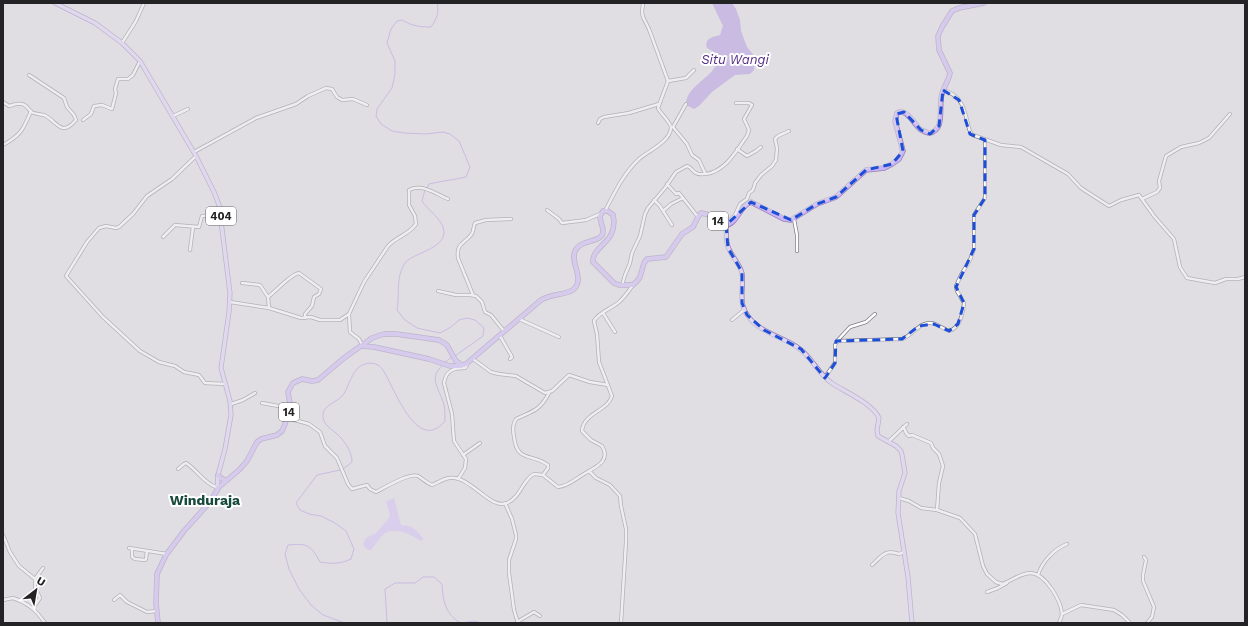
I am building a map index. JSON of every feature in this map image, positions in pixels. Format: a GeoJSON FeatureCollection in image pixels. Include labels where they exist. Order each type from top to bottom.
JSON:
{"type":"FeatureCollection","features":[{"type":"Feature","properties":{"kind":"highway"},"geometry":{"type":"LineString","coordinates":[[794,219],[817,204],[832,199],[840,194],[863,172],[871,168],[888,166],[899,159],[903,154],[903,148],[895,121],[897,113],[900,111],[904,112],[921,130],[929,134],[935,132],[940,122],[943,90],[950,73],[939,50],[938,39],[942,26],[949,14],[955,10],[984,3]]}},
{"type":"Feature","properties":{"kind":"highway","name":"14"},"geometry":{"type":"LineString","coordinates":[[633,285],[640,277],[642,266],[645,261],[650,258],[666,257],[682,234],[693,227],[701,213],[706,213],[726,225],[733,222],[744,206],[752,202],[784,219],[794,219]]}},
{"type":"Feature","properties":{"kind":"highway"},"geometry":{"type":"LineString","coordinates":[[362,346],[374,347],[429,359],[450,366],[463,366],[473,360],[504,331],[545,297],[568,292],[575,288],[578,282],[578,277],[574,261],[574,253],[580,245],[586,242],[598,240],[602,236],[604,231],[600,218],[601,214],[605,211],[613,215],[613,228],[609,239],[594,255],[593,262],[614,283],[633,285]]}},
{"type":"Feature","properties":{"kind":"highway","name":"14"},"geometry":{"type":"LineString","coordinates":[[158,623],[156,611],[157,574],[160,566],[184,531],[210,502],[216,489],[225,480],[239,470],[247,461],[259,441],[277,435],[282,431],[290,408],[288,392],[293,383],[302,379],[312,381],[318,380],[344,358],[372,338],[384,334],[433,339],[442,342],[448,347],[455,359],[463,366]]}},
{"type":"Feature","properties":{"kind":"highway"},"geometry":{"type":"LineString","coordinates":[[218,475],[220,478],[225,480]]}},
{"type":"Feature","properties":{"kind":"main road","name":"404"},"geometry":{"type":"LineString","coordinates":[[55,3],[95,23],[122,43],[140,61],[195,154],[219,205],[226,254],[230,302],[221,364],[231,404],[231,415],[216,489]]}},
{"type":"Feature","properties":{"kind":"main road"},"geometry":{"type":"LineString","coordinates":[[726,225],[726,242],[742,272],[742,299],[744,310],[750,318],[759,327],[801,349],[825,378],[874,410],[879,418],[878,434],[880,438],[899,449],[902,455],[904,473],[899,488],[898,513],[910,593],[912,623]]}},
{"type":"Feature","properties":{"kind":"street"},"geometry":{"type":"LineString","coordinates":[[122,43],[136,21],[144,3]]}},
{"type":"Feature","properties":{"kind":"street"},"geometry":{"type":"LineString","coordinates":[[643,3],[643,17],[649,29],[668,81],[659,104],[659,110],[672,128],[687,144],[692,155],[698,160],[705,174]]}},
{"type":"Feature","properties":{"kind":"street"},"geometry":{"type":"LineString","coordinates":[[83,120],[90,114],[94,106],[102,105],[112,109],[118,79],[128,79],[140,61]]}},
{"type":"Feature","properties":{"kind":"street"},"geometry":{"type":"LineString","coordinates":[[668,81],[686,78],[694,70]]}},
{"type":"Feature","properties":{"kind":"street"},"geometry":{"type":"LineString","coordinates":[[3,102],[9,106],[23,104],[31,111],[45,116],[63,128],[67,128],[75,120],[74,115],[67,107],[64,98],[29,75]]}},
{"type":"Feature","properties":{"kind":"street"},"geometry":{"type":"LineString","coordinates":[[226,384],[205,383],[199,375],[184,372],[176,366],[159,362],[140,351],[103,317],[66,276],[87,242],[100,228],[106,226],[116,228],[120,227],[133,214],[147,196],[172,179],[195,154],[250,121],[296,104],[308,96],[326,88],[332,89],[337,97],[342,100],[353,99],[367,105]]}},
{"type":"Feature","properties":{"kind":"street"},"geometry":{"type":"LineString","coordinates":[[943,90],[953,94],[959,100],[965,113],[971,134],[1005,146],[1021,147],[1068,174],[1081,188],[1108,205],[1111,206],[1121,200],[1139,195],[1174,239],[1180,267],[1186,277],[1214,283],[1245,277]]}},
{"type":"Feature","properties":{"kind":"street"},"geometry":{"type":"LineString","coordinates":[[622,285],[632,253],[640,236],[646,211],[676,172],[687,166],[690,167],[696,174],[705,174],[715,171],[723,166],[748,133],[744,119],[752,105],[749,103],[736,103]]}},
{"type":"Feature","properties":{"kind":"street"},"geometry":{"type":"LineString","coordinates":[[598,123],[600,119],[604,117],[659,104]]}},
{"type":"Feature","properties":{"kind":"street"},"geometry":{"type":"LineString","coordinates":[[605,211],[626,172],[639,159],[664,142],[686,104]]}},
{"type":"Feature","properties":{"kind":"street"},"geometry":{"type":"LineString","coordinates":[[173,116],[188,109]]}},
{"type":"Feature","properties":{"kind":"street"},"geometry":{"type":"LineString","coordinates":[[3,145],[21,132],[31,111]]}},
{"type":"Feature","properties":{"kind":"street"},"geometry":{"type":"LineString","coordinates":[[1142,199],[1157,192],[1160,188],[1159,181],[1166,156],[1179,148],[1199,143],[1209,138],[1230,114]]}},
{"type":"Feature","properties":{"kind":"street"},"geometry":{"type":"LineString","coordinates":[[719,222],[728,222],[736,215],[739,205],[747,198],[758,178],[772,166],[776,160],[776,138],[789,131]]}},
{"type":"Feature","properties":{"kind":"street"},"geometry":{"type":"LineString","coordinates":[[837,342],[902,338],[908,336],[919,326],[930,324],[936,324],[949,331],[953,330],[957,326],[964,303],[957,291],[956,285],[972,257],[974,246],[974,215],[985,198],[985,140]]}},
{"type":"Feature","properties":{"kind":"street"},"geometry":{"type":"LineString","coordinates":[[736,149],[747,156],[761,147]]}},
{"type":"Feature","properties":{"kind":"street"},"geometry":{"type":"LineString","coordinates":[[667,184],[683,198],[698,217]]}},
{"type":"Feature","properties":{"kind":"street"},"geometry":{"type":"LineString","coordinates":[[362,346],[359,339],[350,332],[349,314],[364,282],[388,246],[415,225],[416,219],[409,205],[408,191],[412,188],[423,188],[448,199]]}},
{"type":"Feature","properties":{"kind":"street"},"geometry":{"type":"LineString","coordinates":[[663,211],[671,204],[683,198]]}},
{"type":"Feature","properties":{"kind":"street"},"geometry":{"type":"LineString","coordinates":[[654,200],[672,225]]}},
{"type":"Feature","properties":{"kind":"street"},"geometry":{"type":"LineString","coordinates":[[547,210],[562,223],[586,220],[601,214]]}},
{"type":"Feature","properties":{"kind":"street"},"geometry":{"type":"LineString","coordinates":[[163,237],[175,225],[193,227],[200,226],[202,216],[221,215]]}},
{"type":"Feature","properties":{"kind":"street"},"geometry":{"type":"LineString","coordinates":[[504,331],[492,315],[486,312],[479,299],[473,295],[457,254],[460,244],[472,234],[475,223],[486,220],[511,219]]}},
{"type":"Feature","properties":{"kind":"street"},"geometry":{"type":"LineString","coordinates":[[794,219],[797,235],[797,251]]}},
{"type":"Feature","properties":{"kind":"street"},"geometry":{"type":"LineString","coordinates":[[190,250],[193,227]]}},
{"type":"Feature","properties":{"kind":"street"},"geometry":{"type":"LineString","coordinates":[[268,297],[296,273],[300,273],[321,289],[319,294],[314,297],[313,305],[305,314],[305,318]]}},
{"type":"Feature","properties":{"kind":"street"},"geometry":{"type":"LineString","coordinates":[[242,283],[260,284],[268,297],[269,308]]}},
{"type":"Feature","properties":{"kind":"street"},"geometry":{"type":"LineString","coordinates":[[287,418],[309,424],[318,430],[322,435],[325,446],[336,457],[351,488],[354,489],[367,486],[376,492],[390,484],[414,475],[419,476],[432,485],[448,478],[458,479],[476,488],[495,502],[505,503],[516,496],[531,475],[537,473],[543,475],[560,487],[569,484],[600,464],[604,451],[602,446],[591,440],[582,431],[589,418],[610,400],[612,394],[599,362],[597,334],[594,321],[622,299],[633,285]]}},
{"type":"Feature","properties":{"kind":"street"},"geometry":{"type":"LineString","coordinates":[[438,291],[456,296],[473,295]]}},
{"type":"Feature","properties":{"kind":"street"},"geometry":{"type":"LineString","coordinates":[[230,302],[269,308],[301,318],[311,317],[320,320],[340,320],[349,314]]}},
{"type":"Feature","properties":{"kind":"street"},"geometry":{"type":"LineString","coordinates":[[732,320],[744,310]]}},
{"type":"Feature","properties":{"kind":"street"},"geometry":{"type":"LineString","coordinates":[[603,313],[615,332]]}},
{"type":"Feature","properties":{"kind":"street"},"geometry":{"type":"LineString","coordinates":[[825,378],[835,363],[835,349],[837,342],[850,327],[866,322],[875,314]]}},
{"type":"Feature","properties":{"kind":"street"},"geometry":{"type":"LineString","coordinates":[[519,319],[559,337]]}},
{"type":"Feature","properties":{"kind":"street"},"geometry":{"type":"LineString","coordinates":[[500,336],[512,355],[510,359]]}},
{"type":"Feature","properties":{"kind":"street"},"geometry":{"type":"LineString","coordinates":[[473,360],[491,372],[516,376],[541,392],[549,393]]}},
{"type":"Feature","properties":{"kind":"street"},"geometry":{"type":"LineString","coordinates":[[458,479],[466,465],[465,457],[454,441],[452,414],[444,383],[446,376],[452,369],[465,368],[468,363]]}},
{"type":"Feature","properties":{"kind":"street"},"geometry":{"type":"LineString","coordinates":[[543,475],[548,468],[548,465],[522,454],[518,451],[515,445],[513,425],[516,419],[532,412],[540,406],[549,393],[569,375],[590,382],[608,385]]}},
{"type":"Feature","properties":{"kind":"street"},"geometry":{"type":"LineString","coordinates":[[231,404],[255,393]]}},
{"type":"Feature","properties":{"kind":"street"},"geometry":{"type":"LineString","coordinates":[[262,403],[290,408]]}},
{"type":"Feature","properties":{"kind":"street"},"geometry":{"type":"LineString","coordinates":[[888,442],[907,424]]}},
{"type":"Feature","properties":{"kind":"street"},"geometry":{"type":"LineString","coordinates":[[903,427],[909,436],[912,435],[922,438],[931,443],[933,448],[940,456],[943,467],[939,483],[937,510]]}},
{"type":"Feature","properties":{"kind":"street"},"geometry":{"type":"LineString","coordinates":[[463,455],[480,442]]}},
{"type":"Feature","properties":{"kind":"street"},"geometry":{"type":"LineString","coordinates":[[178,469],[186,463],[209,485],[216,489]]}},
{"type":"Feature","properties":{"kind":"street"},"geometry":{"type":"LineString","coordinates":[[589,471],[596,478],[610,485],[620,497],[620,504],[626,529],[621,623]]}},
{"type":"Feature","properties":{"kind":"street"},"geometry":{"type":"LineString","coordinates":[[898,498],[909,501],[921,508],[937,510],[958,517],[968,525],[975,534],[983,566],[987,574],[999,584],[1007,582],[1023,574],[1038,574],[1054,592],[1062,614],[1059,623]]}},
{"type":"Feature","properties":{"kind":"street"},"geometry":{"type":"LineString","coordinates":[[505,503],[512,519],[516,535],[516,540],[509,560],[509,573],[517,622],[534,612],[540,616]]}},
{"type":"Feature","properties":{"kind":"street"},"geometry":{"type":"LineString","coordinates":[[3,536],[10,552],[19,566],[35,579]]}},
{"type":"Feature","properties":{"kind":"street"},"geometry":{"type":"LineString","coordinates":[[1038,574],[1040,567],[1045,561],[1067,544]]}},
{"type":"Feature","properties":{"kind":"street"},"geometry":{"type":"LineString","coordinates":[[147,551],[145,560],[135,559],[132,557],[130,549],[147,551],[167,554]]}},
{"type":"Feature","properties":{"kind":"street"},"geometry":{"type":"LineString","coordinates":[[872,565],[887,552],[891,551],[899,554],[904,552]]}},
{"type":"Feature","properties":{"kind":"street"},"geometry":{"type":"LineString","coordinates":[[1144,557],[1146,560],[1142,575],[1154,607],[1152,617],[1147,623]]}},
{"type":"Feature","properties":{"kind":"street"},"geometry":{"type":"LineString","coordinates":[[33,608],[40,598],[35,587],[35,579],[43,568]]}},
{"type":"Feature","properties":{"kind":"street"},"geometry":{"type":"LineString","coordinates":[[987,592],[1001,587],[1007,582]]}},
{"type":"Feature","properties":{"kind":"street"},"geometry":{"type":"LineString","coordinates":[[114,600],[120,595],[127,602],[146,612],[156,611]]}},
{"type":"Feature","properties":{"kind":"street"},"geometry":{"type":"LineString","coordinates":[[3,600],[13,598],[33,608],[45,623]]}},
{"type":"Feature","properties":{"kind":"street"},"geometry":{"type":"LineString","coordinates":[[1062,614],[1081,605],[1114,610],[1130,623]]}},
{"type":"Feature","properties":{"kind":"highlighted area"},"geometry":{"type":"Polygon","coordinates":[[[943,90],[959,100],[970,134],[985,140],[985,198],[974,215],[974,249],[956,287],[964,303],[958,324],[949,331],[934,324],[919,326],[902,339],[836,341],[835,363],[825,378],[801,349],[764,330],[747,315],[742,303],[742,272],[728,248],[726,225],[751,202],[791,220],[817,204],[836,197],[866,170],[892,164],[903,151],[896,114],[904,112],[921,130],[930,134],[939,126],[943,90]]]}},
{"type":"Feature","properties":{"kind":"shaded area"},"geometry":{"type":"Polygon","coordinates":[[[394,498],[401,525],[414,528],[423,540],[420,541],[402,532],[393,531],[384,534],[371,550],[365,548],[363,544],[366,538],[376,533],[389,518],[390,515],[386,501],[394,498]]]}},
{"type":"Feature","properties":{"kind":"water","name":"Situ Wangi"},"geometry":{"type":"Polygon","coordinates":[[[712,3],[732,3],[736,9],[740,20],[741,31],[747,47],[756,58],[754,70],[750,74],[735,75],[712,92],[699,106],[694,109],[686,105],[689,94],[713,70],[719,59],[718,54],[707,48],[706,45],[709,39],[720,35],[723,26],[712,3]]]}},
{"type":"Feature","properties":{"kind":"waterway"},"geometry":{"type":"LineString","coordinates":[[427,188],[429,184],[466,177],[470,167],[459,141],[450,134],[443,132],[426,134],[392,131],[381,124],[376,116],[377,109],[392,88],[395,74],[395,61],[387,43],[391,29],[397,21],[402,20],[416,26],[431,27],[437,16],[437,3]]}},
{"type":"Feature","properties":{"kind":"waterway"},"geometry":{"type":"LineString","coordinates":[[425,190],[422,201],[437,217],[443,227],[444,234],[437,245],[410,258],[406,262],[400,273],[397,310],[405,320],[417,328],[440,333],[451,327],[459,320],[467,318],[475,320],[484,328],[483,336],[455,356]]}},
{"type":"Feature","properties":{"kind":"waterway"},"geometry":{"type":"LineString","coordinates":[[445,362],[452,357]]}},
{"type":"Feature","properties":{"kind":"waterway"},"geometry":{"type":"LineString","coordinates":[[343,469],[352,462],[351,454],[342,439],[325,423],[323,414],[326,408],[343,395],[357,369],[362,365],[369,363],[381,367],[408,415],[416,424],[425,430],[435,429],[445,421],[444,405],[435,379],[438,370],[443,365]]}},
{"type":"Feature","properties":{"kind":"waterway"},"geometry":{"type":"LineString","coordinates":[[340,470],[317,475],[296,503],[300,510],[309,514],[321,516],[335,523],[346,531],[354,549],[351,559],[336,563],[320,562],[308,546],[300,544],[288,545],[285,554],[289,569],[299,589],[311,605],[323,615],[345,623]]}},
{"type":"Feature","properties":{"kind":"waterway"},"geometry":{"type":"LineString","coordinates":[[387,623],[385,589],[395,583],[415,583],[423,577],[434,577],[442,584],[444,601],[448,611],[451,616],[461,623]]}},
{"type":"Feature","properties":{"kind":"waterway"},"geometry":{"type":"LineString","coordinates":[[462,623],[474,621],[482,623]]}},
{"type":"Feature","properties":{"kind":"district","name":"Winduraja"},"geometry":{"type":"Point","coordinates":[205,500]}}]}
